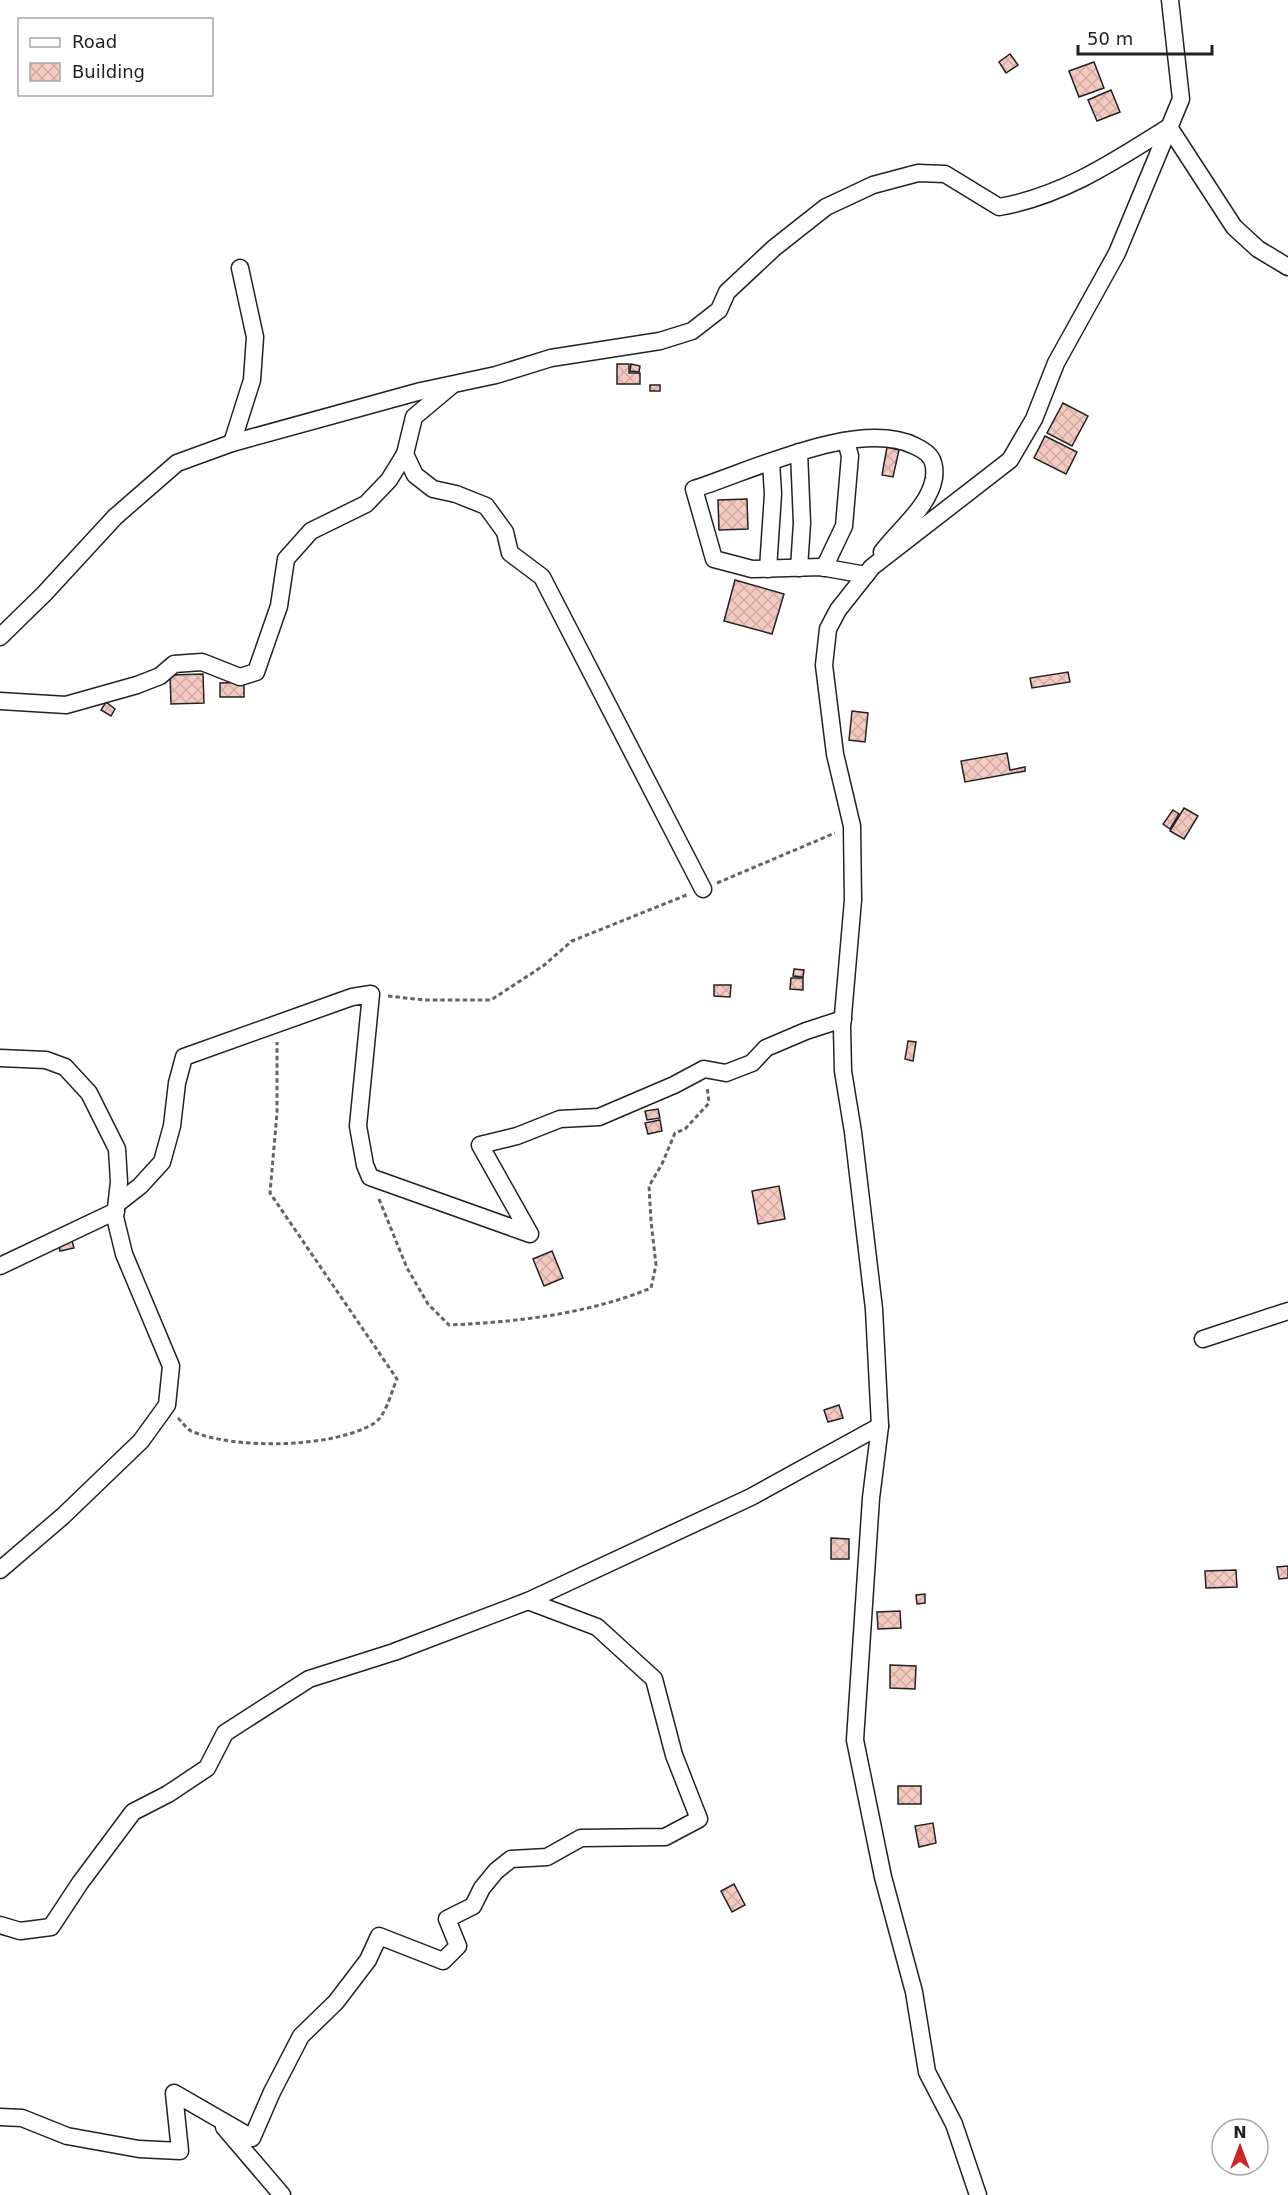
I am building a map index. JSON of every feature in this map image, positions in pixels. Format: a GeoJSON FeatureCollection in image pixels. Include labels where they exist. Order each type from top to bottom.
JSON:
{"type":"FeatureCollection","features":[{"type":"Feature","properties":{"kind":"street"},"geometry":{"type":"LineString","coordinates":[[978,2195],[954,2124],[927,2072],[914,1992],[883,1877],[855,1740],[871,1498],[880,1426],[874,1309],[853,1132],[843,1071],[843,1019],[853,900],[852,826],[835,754],[824,665],[828,628],[838,610],[869,571],[894,536],[923,504],[933,480],[934,465],[927,452],[904,440],[846,441],[799,452],[694,489],[714,559],[752,569],[824,568],[869,571],[1011,460],[1034,419],[1056,363],[1117,253],[1181,99],[1170,0]]}},
{"type":"Feature","properties":{"kind":"street"},"geometry":{"type":"LineString","coordinates":[[1169,127],[1234,227],[1258,249],[1288,267]]}},
{"type":"Feature","properties":{"kind":"street"},"geometry":{"type":"LineString","coordinates":[[0,637],[44,594],[115,517],[177,463],[232,443],[421,391],[496,375],[551,358],[660,341],[692,331],[719,310],[727,292],[774,248],[826,207],[873,185],[918,173],[945,174],[999,207],[1024,203],[1066,188],[1112,163],[1169,127]]}},
{"type":"Feature","properties":{"kind":"street"},"geometry":{"type":"LineString","coordinates":[[232,443],[252,380],[255,337],[240,268]]}},
{"type":"Feature","properties":{"kind":"street"},"geometry":{"type":"LineString","coordinates":[[0,701],[66,705],[137,685],[160,676],[174,664],[202,662],[240,677],[256,672],[279,606],[286,559],[311,531],[366,504],[389,480],[405,454],[414,417],[454,384]]}},
{"type":"Feature","properties":{"kind":"street"},"geometry":{"type":"LineString","coordinates":[[824,568],[844,526],[850,456],[846,441]]}},
{"type":"Feature","properties":{"kind":"street"},"geometry":{"type":"LineString","coordinates":[[799,452],[801,523],[799,568]]}},
{"type":"Feature","properties":{"kind":"street"},"geometry":{"type":"LineString","coordinates":[[405,454],[415,475],[433,489],[456,494],[486,506],[505,532],[510,553],[542,578],[703,889]]}},
{"type":"Feature","properties":{"kind":"street"},"geometry":{"type":"LineString","coordinates":[[768,569],[773,494],[771,462]]}},
{"type":"Feature","properties":{"kind":"street"},"geometry":{"type":"LineString","coordinates":[[0,1266],[116,1208],[162,1162],[172,1125],[177,1083],[184,1057],[352,997],[371,994],[358,1125],[365,1165],[370,1178],[530,1234],[480,1145],[516,1136],[560,1119],[599,1117],[674,1085],[704,1069],[726,1073],[752,1063],[766,1048],[806,1031],[843,1019]]}},
{"type":"Feature","properties":{"kind":"street"},"geometry":{"type":"LineString","coordinates":[[0,1058],[46,1060],[65,1067],[89,1094],[117,1149],[119,1182],[115,1217],[124,1254],[171,1366],[167,1406],[141,1441],[63,1516],[0,1570]]}},
{"type":"Feature","properties":{"kind":"street"},"geometry":{"type":"LineString","coordinates":[[1203,1339],[1288,1311]]}},
{"type":"Feature","properties":{"kind":"street"},"geometry":{"type":"LineString","coordinates":[[0,1925],[20,1931],[51,1927],[80,1883],[133,1812],[168,1794],[207,1768],[225,1733],[309,1680],[394,1652],[528,1600],[750,1497],[880,1426]]}},
{"type":"Feature","properties":{"kind":"street"},"geometry":{"type":"LineString","coordinates":[[174,2093],[252,2138],[272,2092],[301,2036],[336,2002],[368,1960],[379,1936],[443,1961],[458,1946],[447,1919],[472,1906],[482,1888],[496,1871],[511,1859],[547,1857],[581,1838],[665,1837],[699,1819],[674,1755],[654,1680],[597,1627],[528,1600]]}},
{"type":"Feature","properties":{"kind":"street"},"geometry":{"type":"LineString","coordinates":[[0,2117],[22,2118],[66,2136],[139,2149],[180,2151],[174,2093]]}},
{"type":"Feature","properties":{"kind":"street"},"geometry":{"type":"LineString","coordinates":[[174,2093],[223,2127],[282,2195]]}},
{"type":"Feature","properties":{"kind":"path"},"geometry":{"type":"LineString","coordinates":[[371,994],[424,1000],[491,1000],[543,966],[572,941],[852,826]]}},
{"type":"Feature","properties":{"kind":"path"},"geometry":{"type":"LineString","coordinates":[[167,1406],[189,1430],[220,1439],[276,1444],[308,1443],[375,1424],[381,1416],[397,1379],[270,1193],[277,1113],[277,1024]]}},
{"type":"Feature","properties":{"kind":"path"},"geometry":{"type":"LineString","coordinates":[[370,1178],[406,1268],[428,1304],[449,1325],[493,1323],[568,1312],[622,1300],[651,1288],[656,1265],[649,1186],[662,1164],[675,1133],[686,1129],[709,1103],[704,1069]]}},
{"type":"Feature","properties":{"kind":"building"},"geometry":{"type":"Polygon","coordinates":[[[1010,54],[1018,65],[1006,73],[999,62],[1010,54]]]}},
{"type":"Feature","properties":{"kind":"building"},"geometry":{"type":"Polygon","coordinates":[[[1094,62],[1104,88],[1079,97],[1069,71],[1094,62]]]}},
{"type":"Feature","properties":{"kind":"building"},"geometry":{"type":"Polygon","coordinates":[[[1111,90],[1120,112],[1097,121],[1088,100],[1111,90]]]}},
{"type":"Feature","properties":{"kind":"building"},"geometry":{"type":"Polygon","coordinates":[[[617,364],[629,364],[629,373],[640,373],[640,384],[617,384],[617,364]]]}},
{"type":"Feature","properties":{"kind":"building"},"geometry":{"type":"Polygon","coordinates":[[[631,364],[640,366],[639,372],[630,371],[631,364]]]}},
{"type":"Feature","properties":{"kind":"building"},"geometry":{"type":"Polygon","coordinates":[[[650,385],[660,385],[660,391],[650,391],[650,385]]]}},
{"type":"Feature","properties":{"kind":"building"},"geometry":{"type":"Polygon","coordinates":[[[1063,403],[1088,416],[1072,446],[1047,433],[1063,403]]]}},
{"type":"Feature","properties":{"kind":"building"},"geometry":{"type":"Polygon","coordinates":[[[1045,436],[1077,452],[1066,474],[1034,458],[1045,436]]]}},
{"type":"Feature","properties":{"kind":"building"},"geometry":{"type":"Polygon","coordinates":[[[887,447],[899,450],[893,477],[882,475],[887,447]]]}},
{"type":"Feature","properties":{"kind":"building"},"geometry":{"type":"Polygon","coordinates":[[[747,499],[748,529],[719,530],[718,500],[747,499]]]}},
{"type":"Feature","properties":{"kind":"building"},"geometry":{"type":"Polygon","coordinates":[[[735,580],[784,594],[772,634],[724,621],[735,580]]]}},
{"type":"Feature","properties":{"kind":"building"},"geometry":{"type":"Polygon","coordinates":[[[1068,672],[1070,682],[1032,688],[1030,678],[1068,672]]]}},
{"type":"Feature","properties":{"kind":"building"},"geometry":{"type":"Polygon","coordinates":[[[203,674],[204,703],[171,704],[170,675],[203,674]]]}},
{"type":"Feature","properties":{"kind":"building"},"geometry":{"type":"Polygon","coordinates":[[[244,682],[244,697],[220,697],[220,683],[244,682]]]}},
{"type":"Feature","properties":{"kind":"building"},"geometry":{"type":"Polygon","coordinates":[[[106,702],[115,709],[111,716],[101,710],[106,702]]]}},
{"type":"Feature","properties":{"kind":"building"},"geometry":{"type":"Polygon","coordinates":[[[852,711],[868,713],[865,742],[849,740],[852,711]]]}},
{"type":"Feature","properties":{"kind":"building"},"geometry":{"type":"Polygon","coordinates":[[[1007,753],[1010,770],[1025,767],[1025,771],[965,782],[961,761],[1007,753]]]}},
{"type":"Feature","properties":{"kind":"building"},"geometry":{"type":"Polygon","coordinates":[[[1184,808],[1198,816],[1184,839],[1170,831],[1184,808]]]}},
{"type":"Feature","properties":{"kind":"building"},"geometry":{"type":"Polygon","coordinates":[[[1173,810],[1179,814],[1170,829],[1163,824],[1173,810]]]}},
{"type":"Feature","properties":{"kind":"building"},"geometry":{"type":"Polygon","coordinates":[[[794,969],[804,970],[803,977],[793,976],[794,969]]]}},
{"type":"Feature","properties":{"kind":"building"},"geometry":{"type":"Polygon","coordinates":[[[791,978],[803,978],[803,990],[790,989],[791,978]]]}},
{"type":"Feature","properties":{"kind":"building"},"geometry":{"type":"Polygon","coordinates":[[[714,985],[731,985],[730,997],[714,996],[714,985]]]}},
{"type":"Feature","properties":{"kind":"building"},"geometry":{"type":"Polygon","coordinates":[[[908,1041],[916,1042],[913,1061],[905,1059],[908,1041]]]}},
{"type":"Feature","properties":{"kind":"building"},"geometry":{"type":"Polygon","coordinates":[[[658,1109],[660,1118],[647,1120],[645,1111],[658,1109]]]}},
{"type":"Feature","properties":{"kind":"building"},"geometry":{"type":"Polygon","coordinates":[[[660,1120],[662,1131],[648,1134],[645,1123],[660,1120]]]}},
{"type":"Feature","properties":{"kind":"building"},"geometry":{"type":"Polygon","coordinates":[[[779,1186],[785,1219],[758,1224],[752,1191],[779,1186]]]}},
{"type":"Feature","properties":{"kind":"building"},"geometry":{"type":"Polygon","coordinates":[[[71,1237],[74,1248],[60,1251],[58,1240],[71,1237]]]}},
{"type":"Feature","properties":{"kind":"building"},"geometry":{"type":"Polygon","coordinates":[[[552,1251],[563,1278],[544,1286],[533,1259],[552,1251]]]}},
{"type":"Feature","properties":{"kind":"building"},"geometry":{"type":"Polygon","coordinates":[[[839,1405],[843,1418],[828,1422],[824,1410],[839,1405]]]}},
{"type":"Feature","properties":{"kind":"building"},"geometry":{"type":"Polygon","coordinates":[[[831,1538],[849,1539],[849,1559],[831,1559],[831,1538]]]}},
{"type":"Feature","properties":{"kind":"building"},"geometry":{"type":"Polygon","coordinates":[[[1288,1566],[1288,1578],[1279,1579],[1277,1567],[1288,1566]]]}},
{"type":"Feature","properties":{"kind":"building"},"geometry":{"type":"Polygon","coordinates":[[[1236,1570],[1237,1587],[1206,1588],[1205,1571],[1236,1570]]]}},
{"type":"Feature","properties":{"kind":"building"},"geometry":{"type":"Polygon","coordinates":[[[925,1594],[925,1603],[917,1604],[916,1595],[925,1594]]]}},
{"type":"Feature","properties":{"kind":"building"},"geometry":{"type":"Polygon","coordinates":[[[900,1611],[901,1628],[878,1629],[877,1612],[900,1611]]]}},
{"type":"Feature","properties":{"kind":"building"},"geometry":{"type":"Polygon","coordinates":[[[890,1665],[916,1666],[915,1689],[890,1688],[890,1665]]]}},
{"type":"Feature","properties":{"kind":"building"},"geometry":{"type":"Polygon","coordinates":[[[898,1786],[921,1786],[921,1804],[898,1804],[898,1786]]]}},
{"type":"Feature","properties":{"kind":"building"},"geometry":{"type":"Polygon","coordinates":[[[933,1823],[936,1843],[919,1847],[915,1826],[933,1823]]]}},
{"type":"Feature","properties":{"kind":"building"},"geometry":{"type":"Polygon","coordinates":[[[734,1884],[745,1905],[732,1912],[721,1891],[734,1884]]]}}]}
